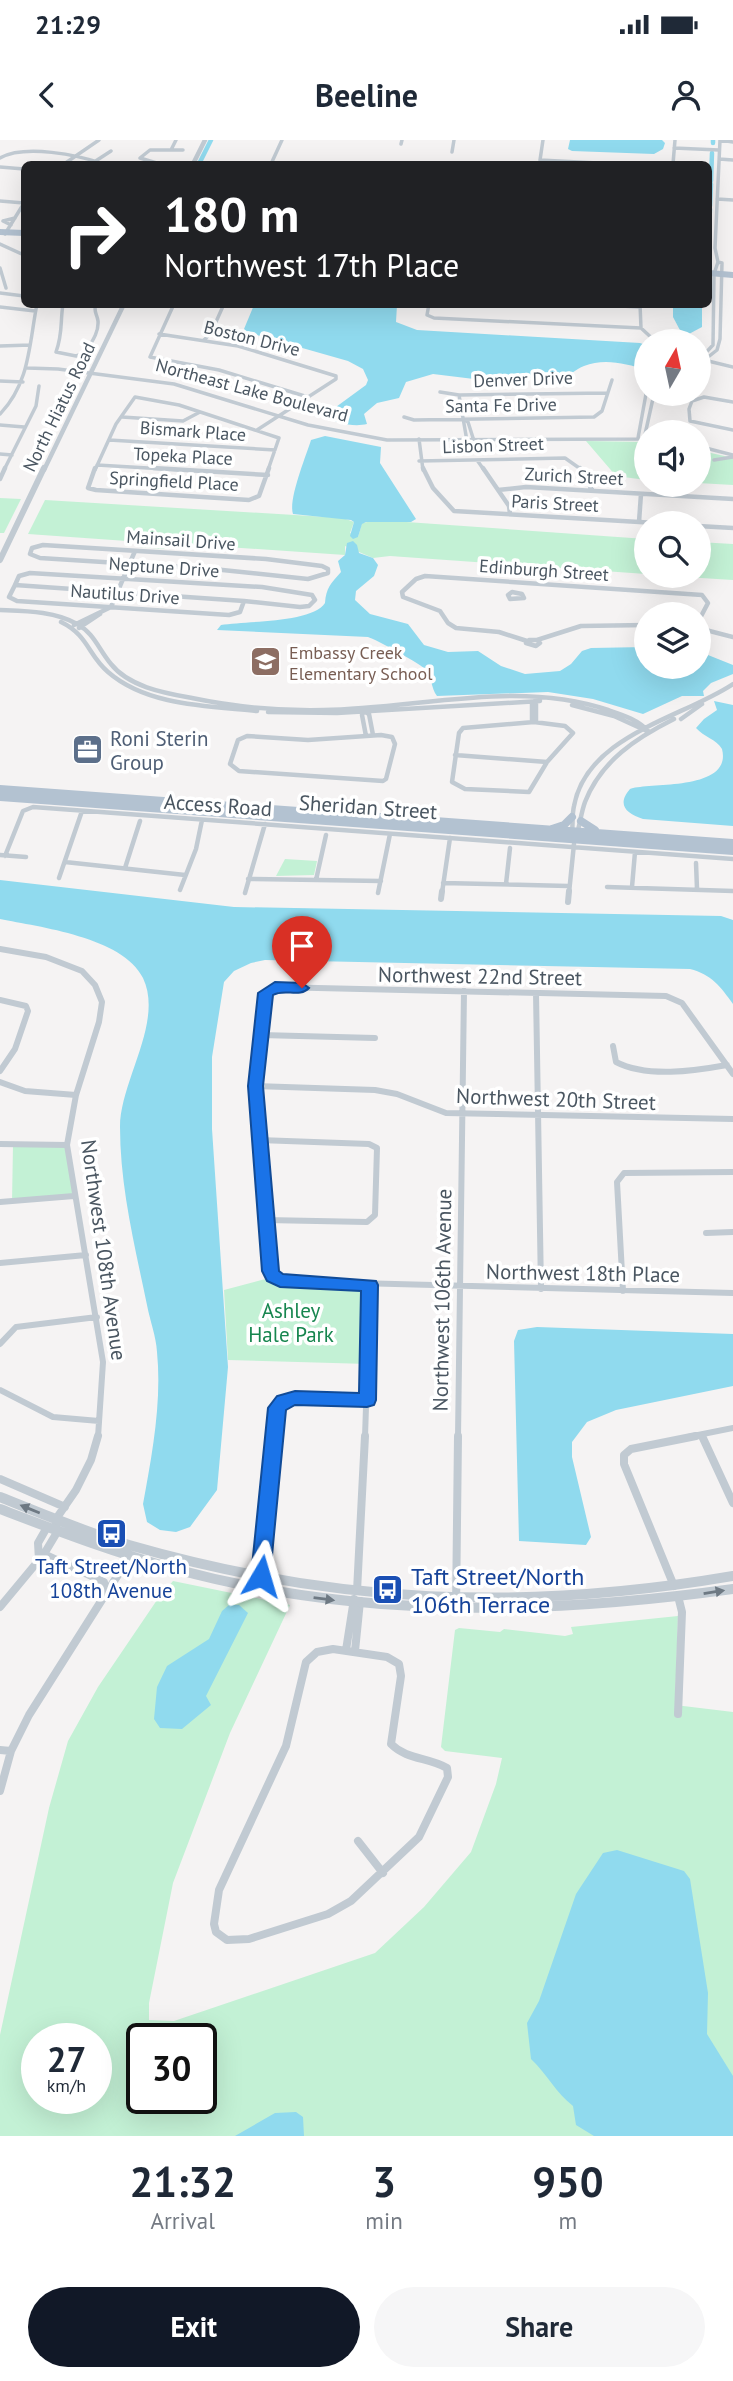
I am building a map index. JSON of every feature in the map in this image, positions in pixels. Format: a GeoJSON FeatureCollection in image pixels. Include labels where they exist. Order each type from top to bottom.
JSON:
{"type":"FeatureCollection","features":[{"type":"Feature","properties":{"kind":"main road"},"geometry":{"type":"LineString","coordinates":[[3,234],[21,235]]}},
{"type":"Feature","properties":{"kind":"main road"},"geometry":{"type":"LineString","coordinates":[[714,272],[733,273]]}},
{"type":"Feature","properties":{"kind":"main road","name":"Sheridan Street"},"geometry":{"type":"LineString","coordinates":[[0,789],[86,803]]}},
{"type":"Feature","properties":{"kind":"main road","name":"Sheridan Street"},"geometry":{"type":"LineString","coordinates":[[0,797],[550,830],[574,837],[606,834],[733,843]]}},
{"type":"Feature","properties":{"kind":"main road","name":"Sheridan Street"},"geometry":{"type":"LineString","coordinates":[[330,817],[574,837],[697,856],[733,851]]}},
{"type":"Feature","properties":{"kind":"main road"},"geometry":{"type":"LineString","coordinates":[[550,830],[577,819],[586,827],[606,834]]}},
{"type":"Feature","properties":{"kind":"street"},"geometry":{"type":"LineString","coordinates":[[69,161],[98,140]]}},
{"type":"Feature","properties":{"kind":"street"},"geometry":{"type":"LineString","coordinates":[[171,150],[176,140]]}},
{"type":"Feature","properties":{"kind":"street"},"geometry":{"type":"LineString","coordinates":[[194,161],[205,140]]}},
{"type":"Feature","properties":{"kind":"street"},"geometry":{"type":"LineString","coordinates":[[272,161],[282,140]]}},
{"type":"Feature","properties":{"kind":"street"},"geometry":{"type":"LineString","coordinates":[[452,152],[454,140]]}},
{"type":"Feature","properties":{"kind":"street"},"geometry":{"type":"LineString","coordinates":[[543,140],[540,158],[544,161]]}},
{"type":"Feature","properties":{"kind":"street"},"geometry":{"type":"LineString","coordinates":[[711,347],[714,272],[718,262],[716,234],[719,148],[720,140],[733,141]]}},
{"type":"Feature","properties":{"kind":"street"},"geometry":{"type":"LineString","coordinates":[[674,144],[719,148]]}},
{"type":"Feature","properties":{"kind":"street"},"geometry":{"type":"LineString","coordinates":[[145,161],[140,160],[146,151],[183,150]]}},
{"type":"Feature","properties":{"kind":"street"},"geometry":{"type":"LineString","coordinates":[[0,158],[7,152],[96,161],[111,151]]}},
{"type":"Feature","properties":{"kind":"street"},"geometry":{"type":"LineString","coordinates":[[719,159],[733,160]]}},
{"type":"Feature","properties":{"kind":"street"},"geometry":{"type":"LineString","coordinates":[[0,167],[21,169]]}},
{"type":"Feature","properties":{"kind":"street"},"geometry":{"type":"LineString","coordinates":[[712,182],[718,183]]}},
{"type":"Feature","properties":{"kind":"street"},"geometry":{"type":"LineString","coordinates":[[718,199],[733,200]]}},
{"type":"Feature","properties":{"kind":"street"},"geometry":{"type":"LineString","coordinates":[[0,201],[21,203]]}},
{"type":"Feature","properties":{"kind":"street"},"geometry":{"type":"LineString","coordinates":[[712,207],[717,208]]}},
{"type":"Feature","properties":{"kind":"street"},"geometry":{"type":"LineString","coordinates":[[3,234],[21,208]]}},
{"type":"Feature","properties":{"kind":"street"},"geometry":{"type":"LineString","coordinates":[[11,225],[3,221],[15,218]]}},
{"type":"Feature","properties":{"kind":"street"},"geometry":{"type":"LineString","coordinates":[[712,233],[716,234]]}},
{"type":"Feature","properties":{"kind":"street"},"geometry":{"type":"LineString","coordinates":[[0,244],[21,254]]}},
{"type":"Feature","properties":{"kind":"street"},"geometry":{"type":"LineString","coordinates":[[0,268],[6,288]]}},
{"type":"Feature","properties":{"kind":"street"},"geometry":{"type":"LineString","coordinates":[[0,293],[21,296]]}},
{"type":"Feature","properties":{"kind":"street"},"geometry":{"type":"LineString","coordinates":[[0,307],[35,311]]}},
{"type":"Feature","properties":{"kind":"street"},"geometry":{"type":"LineString","coordinates":[[0,414],[16,397],[23,382],[36,308]]}},
{"type":"Feature","properties":{"kind":"street"},"geometry":{"type":"LineString","coordinates":[[62,308],[60,324],[63,333],[57,345],[58,354],[83,355],[100,323],[95,308]]}},
{"type":"Feature","properties":{"kind":"street","name":"North Hiatus Road"},"geometry":{"type":"LineString","coordinates":[[0,560],[122,308]]}},
{"type":"Feature","properties":{"kind":"street"},"geometry":{"type":"LineString","coordinates":[[172,308],[150,357],[219,370],[307,397]]}},
{"type":"Feature","properties":{"kind":"street"},"geometry":{"type":"LineString","coordinates":[[204,340],[211,333],[222,308]]}},
{"type":"Feature","properties":{"kind":"street"},"geometry":{"type":"LineString","coordinates":[[428,308],[426,314],[429,317],[641,328],[640,308]]}},
{"type":"Feature","properties":{"kind":"street","name":"Boston Drive"},"geometry":{"type":"LineString","coordinates":[[159,334],[263,352],[336,376],[336,379],[307,397]]}},
{"type":"Feature","properties":{"kind":"street"},"geometry":{"type":"LineString","coordinates":[[0,346],[30,345]]}},
{"type":"Feature","properties":{"kind":"street"},"geometry":{"type":"LineString","coordinates":[[711,363],[733,367]]}},
{"type":"Feature","properties":{"kind":"street","name":"Northeast Lake Boulevard"},"geometry":{"type":"LineString","coordinates":[[27,367],[147,378],[202,387],[342,433],[419,440],[634,437]]}},
{"type":"Feature","properties":{"kind":"street"},"geometry":{"type":"LineString","coordinates":[[607,393],[612,380]]}},
{"type":"Feature","properties":{"kind":"street"},"geometry":{"type":"LineString","coordinates":[[0,381],[23,382]]}},
{"type":"Feature","properties":{"kind":"street"},"geometry":{"type":"LineString","coordinates":[[0,479],[36,406],[39,386]]}},
{"type":"Feature","properties":{"kind":"street","name":"Denver Drive"},"geometry":{"type":"LineString","coordinates":[[440,392],[460,395],[607,393]]}},
{"type":"Feature","properties":{"kind":"street","name":"Santa Fe Drive"},"geometry":{"type":"LineString","coordinates":[[404,417],[414,420],[600,415],[607,393]]}},
{"type":"Feature","properties":{"kind":"street"},"geometry":{"type":"LineString","coordinates":[[460,395],[470,440]]}},
{"type":"Feature","properties":{"kind":"street"},"geometry":{"type":"LineString","coordinates":[[97,465],[130,399],[135,397],[162,401],[279,438],[268,475]]}},
{"type":"Feature","properties":{"kind":"street"},"geometry":{"type":"LineString","coordinates":[[257,430],[307,397]]}},
{"type":"Feature","properties":{"kind":"street"},"geometry":{"type":"LineString","coordinates":[[733,402],[700,397],[692,401],[689,409],[690,421],[733,430]]}},
{"type":"Feature","properties":{"kind":"street"},"geometry":{"type":"LineString","coordinates":[[121,417],[183,421],[200,412]]}},
{"type":"Feature","properties":{"kind":"street"},"geometry":{"type":"LineString","coordinates":[[0,427],[23,429]]}},
{"type":"Feature","properties":{"kind":"street","name":"Bismark Place"},"geometry":{"type":"LineString","coordinates":[[109,440],[275,450]]}},
{"type":"Feature","properties":{"kind":"street"},"geometry":{"type":"LineString","coordinates":[[419,440],[419,461]]}},
{"type":"Feature","properties":{"kind":"street"},"geometry":{"type":"LineString","coordinates":[[711,448],[733,454]]}},
{"type":"Feature","properties":{"kind":"street"},"geometry":{"type":"LineString","coordinates":[[0,454],[12,455]]}},
{"type":"Feature","properties":{"kind":"street"},"geometry":{"type":"LineString","coordinates":[[714,460],[733,454]]}},
{"type":"Feature","properties":{"kind":"street","name":"Lisbon Street"},"geometry":{"type":"LineString","coordinates":[[419,461],[568,458],[591,484],[592,490]]}},
{"type":"Feature","properties":{"kind":"street"},"geometry":{"type":"LineString","coordinates":[[477,460],[509,506],[510,514]]}},
{"type":"Feature","properties":{"kind":"street","name":"Paris Street"},"geometry":{"type":"LineString","coordinates":[[419,461],[422,470],[454,511],[634,522]]}},
{"type":"Feature","properties":{"kind":"street","name":"Topeka Place"},"geometry":{"type":"LineString","coordinates":[[97,465],[268,475]]}},
{"type":"Feature","properties":{"kind":"street","name":"Springfield Place"},"geometry":{"type":"LineString","coordinates":[[97,465],[88,486],[90,489],[255,499],[268,475]]}},
{"type":"Feature","properties":{"kind":"street","name":"Zurich Street"},"geometry":{"type":"LineString","coordinates":[[498,490],[526,487],[634,493]]}},
{"type":"Feature","properties":{"kind":"street","name":"Zurich Street"},"geometry":{"type":"LineString","coordinates":[[696,497],[733,499]]}},
{"type":"Feature","properties":{"kind":"street"},"geometry":{"type":"LineString","coordinates":[[711,527],[733,528]]}},
{"type":"Feature","properties":{"kind":"street","name":"Mainsail Drive"},"geometry":{"type":"LineString","coordinates":[[37,545],[43,545],[135,551],[303,563],[322,566],[328,569],[328,573],[319,579],[310,579],[34,557],[30,551],[37,545]]}},
{"type":"Feature","properties":{"kind":"street"},"geometry":{"type":"LineString","coordinates":[[76,626],[111,607],[135,551]]}},
{"type":"Feature","properties":{"kind":"street","name":"Neptune Drive"},"geometry":{"type":"LineString","coordinates":[[14,585],[19,576],[30,573],[262,587],[304,593],[312,596],[314,600],[309,606],[300,607],[244,601]]}},
{"type":"Feature","properties":{"kind":"street","name":"Edinburgh Street"},"geometry":{"type":"LineString","coordinates":[[634,625],[580,626],[527,641],[499,632],[456,628],[448,623],[440,611],[403,597],[402,592],[420,576],[692,594],[708,598],[708,602]]}},
{"type":"Feature","properties":{"kind":"street"},"geometry":{"type":"LineString","coordinates":[[517,592],[519,582]]}},
{"type":"Feature","properties":{"kind":"street"},"geometry":{"type":"LineString","coordinates":[[14,585],[244,601]]}},
{"type":"Feature","properties":{"kind":"street","name":"Nautilus Drive"},"geometry":{"type":"LineString","coordinates":[[14,585],[9,597],[17,601],[229,615],[240,612],[244,601]]}},
{"type":"Feature","properties":{"kind":"street"},"geometry":{"type":"LineString","coordinates":[[0,612],[43,613],[76,626],[92,635],[106,660],[116,671],[134,682],[156,690],[271,708],[329,710],[536,699],[587,708],[652,731]]}},
{"type":"Feature","properties":{"kind":"street"},"geometry":{"type":"LineString","coordinates":[[711,631],[733,637]]}},
{"type":"Feature","properties":{"kind":"street"},"geometry":{"type":"LineString","coordinates":[[577,819],[574,804],[584,779],[610,750],[642,728],[733,687]]}},
{"type":"Feature","properties":{"kind":"street"},"geometry":{"type":"LineString","coordinates":[[534,722],[536,699]]}},
{"type":"Feature","properties":{"kind":"street"},"geometry":{"type":"LineString","coordinates":[[568,901],[577,819],[608,762],[652,731],[693,713],[706,700]]}},
{"type":"Feature","properties":{"kind":"street"},"geometry":{"type":"LineString","coordinates":[[365,709],[369,714],[373,735]]}},
{"type":"Feature","properties":{"kind":"street"},"geometry":{"type":"LineString","coordinates":[[365,709],[362,715],[366,736]]}},
{"type":"Feature","properties":{"kind":"street"},"geometry":{"type":"LineString","coordinates":[[534,722],[569,727],[572,736],[547,762],[529,792],[456,787],[451,777],[459,733],[463,728],[534,722]]}},
{"type":"Feature","properties":{"kind":"street"},"geometry":{"type":"LineString","coordinates":[[373,735],[387,736],[395,740],[386,779],[383,781],[232,768],[230,764],[238,740],[243,737],[308,740],[373,735]]}},
{"type":"Feature","properties":{"kind":"street"},"geometry":{"type":"LineString","coordinates":[[455,755],[547,762]]}},
{"type":"Feature","properties":{"kind":"street"},"geometry":{"type":"LineString","coordinates":[[60,878],[86,803]]}},
{"type":"Feature","properties":{"kind":"street","name":"Access Road"},"geometry":{"type":"LineString","coordinates":[[3,856],[26,808],[86,803],[202,820],[450,838],[510,846]]}},
{"type":"Feature","properties":{"kind":"street"},"geometry":{"type":"LineString","coordinates":[[180,890],[196,849],[202,820]]}},
{"type":"Feature","properties":{"kind":"street"},"geometry":{"type":"LineString","coordinates":[[125,868],[140,821]]}},
{"type":"Feature","properties":{"kind":"street"},"geometry":{"type":"LineString","coordinates":[[245,893],[265,824]]}},
{"type":"Feature","properties":{"kind":"street"},"geometry":{"type":"LineString","coordinates":[[378,893],[390,834]]}},
{"type":"Feature","properties":{"kind":"street"},"geometry":{"type":"LineString","coordinates":[[316,880],[326,835]]}},
{"type":"Feature","properties":{"kind":"street"},"geometry":{"type":"LineString","coordinates":[[506,884],[510,846],[574,837],[635,852],[733,859]]}},
{"type":"Feature","properties":{"kind":"street"},"geometry":{"type":"LineString","coordinates":[[440,899],[450,838]]}},
{"type":"Feature","properties":{"kind":"street"},"geometry":{"type":"LineString","coordinates":[[632,887],[635,852]]}},
{"type":"Feature","properties":{"kind":"street"},"geometry":{"type":"LineString","coordinates":[[3,856],[26,858]]}},
{"type":"Feature","properties":{"kind":"street"},"geometry":{"type":"LineString","coordinates":[[697,856],[697,889]]}},
{"type":"Feature","properties":{"kind":"street"},"geometry":{"type":"LineString","coordinates":[[65,862],[185,875]]}},
{"type":"Feature","properties":{"kind":"street"},"geometry":{"type":"LineString","coordinates":[[248,878],[381,881]]}},
{"type":"Feature","properties":{"kind":"street"},"geometry":{"type":"LineString","coordinates":[[443,883],[568,886]]}},
{"type":"Feature","properties":{"kind":"street"},"geometry":{"type":"LineString","coordinates":[[607,887],[733,891]]}},
{"type":"Feature","properties":{"kind":"street","name":"Northwest 108th Avenue"},"geometry":{"type":"LineString","coordinates":[[0,949],[46,957],[82,971],[95,985],[102,1002],[99,1022],[76,1095],[67,1145],[103,1362],[99,1421],[91,1460],[56,1519]]}},
{"type":"Feature","properties":{"kind":"street","name":"Northwest 22nd Street"},"geometry":{"type":"LineString","coordinates":[[261,1035],[266,993],[275,987],[666,996],[682,1003],[727,1065]]}},
{"type":"Feature","properties":{"kind":"street","name":"Northwest 106th Avenue"},"geometry":{"type":"LineString","coordinates":[[456,1609],[464,991]]}},
{"type":"Feature","properties":{"kind":"street"},"geometry":{"type":"LineString","coordinates":[[536,993],[541,1289]]}},
{"type":"Feature","properties":{"kind":"street"},"geometry":{"type":"LineString","coordinates":[[0,1000],[26,1006],[28,1011],[15,1049],[0,1071]]}},
{"type":"Feature","properties":{"kind":"street"},"geometry":{"type":"LineString","coordinates":[[259,1140],[369,1144],[377,1148],[375,1215],[367,1222],[266,1220],[259,1140],[256,1086],[261,1035],[375,1038]]}},
{"type":"Feature","properties":{"kind":"street"},"geometry":{"type":"LineString","coordinates":[[613,1046],[616,1062],[629,1068],[708,1069],[727,1065],[733,1074]]}},
{"type":"Feature","properties":{"kind":"street"},"geometry":{"type":"LineString","coordinates":[[0,1082],[25,1091],[76,1095]]}},
{"type":"Feature","properties":{"kind":"street","name":"Northwest 20th Street"},"geometry":{"type":"LineString","coordinates":[[256,1086],[375,1090],[397,1094],[446,1114],[733,1119]]}},
{"type":"Feature","properties":{"kind":"street"},"geometry":{"type":"LineString","coordinates":[[0,1144],[67,1145]]}},
{"type":"Feature","properties":{"kind":"street"},"geometry":{"type":"LineString","coordinates":[[623,1291],[617,1182],[624,1174],[639,1171],[686,1174],[733,1172]]}},
{"type":"Feature","properties":{"kind":"street"},"geometry":{"type":"LineString","coordinates":[[0,1202],[74,1196]]}},
{"type":"Feature","properties":{"kind":"street","name":"Northwest 18th Place"},"geometry":{"type":"LineString","coordinates":[[266,1220],[270,1271],[273,1277],[280,1281],[733,1293]]}},
{"type":"Feature","properties":{"kind":"street"},"geometry":{"type":"LineString","coordinates":[[706,1233],[733,1233]]}},
{"type":"Feature","properties":{"kind":"street"},"geometry":{"type":"LineString","coordinates":[[0,1263],[86,1255]]}},
{"type":"Feature","properties":{"kind":"street"},"geometry":{"type":"LineString","coordinates":[[350,1650],[357,1603],[370,1285]]}},
{"type":"Feature","properties":{"kind":"street"},"geometry":{"type":"LineString","coordinates":[[0,1344],[16,1327],[97,1317]]}},
{"type":"Feature","properties":{"kind":"street"},"geometry":{"type":"LineString","coordinates":[[0,1390],[53,1417],[99,1421]]}},
{"type":"Feature","properties":{"kind":"street"},"geometry":{"type":"LineString","coordinates":[[258,1588],[277,1408],[283,1401],[295,1398],[367,1400]]}},
{"type":"Feature","properties":{"kind":"street"},"geometry":{"type":"LineString","coordinates":[[678,1714],[682,1612],[679,1597],[624,1464],[624,1455],[631,1450],[733,1428]]}},
{"type":"Feature","properties":{"kind":"street"},"geometry":{"type":"LineString","coordinates":[[702,1435],[733,1503]]}},
{"type":"Feature","properties":{"kind":"street"},"geometry":{"type":"LineString","coordinates":[[0,1479],[65,1507]]}},
{"type":"Feature","properties":{"kind":"street"},"geometry":{"type":"LineString","coordinates":[[0,1497],[131,1546],[261,1576],[357,1591],[528,1598],[617,1593],[733,1576]]}},
{"type":"Feature","properties":{"kind":"street"},"geometry":{"type":"LineString","coordinates":[[0,1509],[51,1531],[178,1572],[258,1588],[357,1603],[456,1609],[527,1609],[619,1605],[733,1589]]}},
{"type":"Feature","properties":{"kind":"street"},"geometry":{"type":"LineString","coordinates":[[0,1607],[42,1557],[56,1519]]}},
{"type":"Feature","properties":{"kind":"street"},"geometry":{"type":"LineString","coordinates":[[42,1557],[96,1576],[104,1582],[105,1594]]}},
{"type":"Feature","properties":{"kind":"street"},"geometry":{"type":"LineString","coordinates":[[0,1791],[11,1751],[29,1715],[118,1575]]}},
{"type":"Feature","properties":{"kind":"street"},"geometry":{"type":"LineString","coordinates":[[617,1593],[619,1605]]}},
{"type":"Feature","properties":{"kind":"street"},"geometry":{"type":"LineString","coordinates":[[333,1648],[350,1650],[387,1657],[398,1664],[401,1676],[391,1744],[400,1755],[441,1763],[449,1772],[419,1837],[351,1900],[328,1914],[236,1941],[228,1940],[216,1932],[214,1915],[219,1890],[286,1746],[306,1662],[317,1652],[333,1648]]}},
{"type":"Feature","properties":{"kind":"street"},"geometry":{"type":"LineString","coordinates":[[0,1750],[11,1751]]}},
{"type":"Feature","properties":{"kind":"street"},"geometry":{"type":"LineString","coordinates":[[358,1841],[383,1873]]}},
{"type":"Feature","properties":{"kind":"green space"},"geometry":{"type":"Polygon","coordinates":[[[586,441],[634,442],[634,478],[616,476],[586,441]]]}},
{"type":"Feature","properties":{"kind":"green space"},"geometry":{"type":"Polygon","coordinates":[[[711,453],[733,458],[733,485],[711,484],[711,453]]]}},
{"type":"Feature","properties":{"kind":"green space"},"geometry":{"type":"Polygon","coordinates":[[[0,498],[21,499],[4,533],[0,533],[0,498]]]}},
{"type":"Feature","properties":{"kind":"green space"},"geometry":{"type":"Polygon","coordinates":[[[45,500],[343,518],[354,522],[350,533],[358,537],[362,523],[378,520],[634,538],[634,573],[390,556],[373,558],[345,546],[345,555],[167,543],[165,549],[139,547],[141,542],[28,534],[45,500]]]}},
{"type":"Feature","properties":{"kind":"green space"},"geometry":{"type":"Polygon","coordinates":[[[711,543],[733,544],[733,580],[711,579],[711,543]]]}},
{"type":"Feature","properties":{"kind":"green space"},"geometry":{"type":"Polygon","coordinates":[[[285,859],[317,861],[314,875],[276,876],[285,859]]]}},
{"type":"Feature","properties":{"kind":"green space"},"geometry":{"type":"Polygon","coordinates":[[[13,1145],[67,1145],[74,1196],[12,1202],[13,1145]]]}},
{"type":"Feature","properties":{"kind":"green space","name":"Ashley Hale Park"},"geometry":{"type":"Polygon","coordinates":[[[273,1277],[280,1281],[370,1285],[368,1364],[228,1360],[224,1290],[273,1277]]]}},
{"type":"Feature","properties":{"kind":"green space"},"geometry":{"type":"Polygon","coordinates":[[[173,1581],[290,1605],[230,1733],[173,1883],[149,2003],[149,2020],[174,2021],[375,1953],[424,1907],[471,1852],[496,1784],[502,1758],[445,1751],[441,1747],[455,1630],[459,1628],[500,1632],[504,1629],[565,1636],[573,1634],[571,1627],[678,1616],[675,1705],[733,1712],[733,2136],[0,2136],[0,2035],[49,1808],[68,1741],[98,1687],[173,1581]]]}},
{"type":"Feature","properties":{"kind":"water"},"geometry":{"type":"Polygon","coordinates":[[[570,140],[662,140],[665,143],[663,149],[654,154],[572,151],[568,149],[570,140]]]}},
{"type":"Feature","properties":{"kind":"water"},"geometry":{"type":"Polygon","coordinates":[[[253,308],[397,308],[396,322],[417,330],[634,343],[634,367],[607,362],[591,364],[559,377],[474,379],[433,374],[406,382],[399,398],[377,403],[364,414],[367,424],[345,424],[325,415],[366,385],[368,380],[363,369],[348,361],[246,332],[244,329],[253,308]]]}},
{"type":"Feature","properties":{"kind":"water"},"geometry":{"type":"Polygon","coordinates":[[[673,308],[702,308],[702,327],[679,329],[673,317],[673,308]]]}},
{"type":"Feature","properties":{"kind":"water"},"geometry":{"type":"Polygon","coordinates":[[[325,436],[381,447],[380,463],[416,519],[411,522],[366,522],[362,524],[358,537],[353,539],[350,536],[354,522],[351,520],[293,514],[295,489],[311,440],[325,436]]]}},
{"type":"Feature","properties":{"kind":"water"},"geometry":{"type":"Polygon","coordinates":[[[353,541],[359,553],[373,558],[378,565],[374,576],[356,591],[355,600],[370,614],[408,624],[424,645],[448,652],[478,651],[501,666],[525,674],[560,671],[571,664],[582,651],[591,648],[634,647],[634,679],[711,679],[711,656],[733,665],[733,674],[711,683],[703,691],[704,696],[682,696],[643,714],[593,699],[548,692],[437,696],[423,667],[368,637],[217,630],[221,625],[293,618],[318,610],[325,603],[330,586],[341,572],[338,561],[345,555],[347,543],[353,541]]]}},
{"type":"Feature","properties":{"kind":"water"},"geometry":{"type":"Polygon","coordinates":[[[714,701],[733,705],[733,826],[643,819],[628,812],[624,800],[630,789],[702,779],[715,772],[722,763],[722,749],[696,728],[717,710],[714,701]]]}},
{"type":"Feature","properties":{"kind":"water"},"geometry":{"type":"Polygon","coordinates":[[[0,880],[234,907],[721,916],[733,920],[733,1004],[715,982],[690,969],[265,960],[234,971],[224,982],[212,1057],[212,1129],[228,1367],[217,1490],[190,1527],[176,1532],[160,1530],[147,1522],[143,1504],[157,1409],[157,1352],[129,1217],[120,1127],[127,1090],[145,1032],[148,995],[143,978],[133,964],[99,943],[57,930],[0,919],[0,880]]]}},
{"type":"Feature","properties":{"kind":"water"},"geometry":{"type":"Polygon","coordinates":[[[537,1327],[733,1334],[733,1386],[616,1410],[587,1422],[572,1442],[572,1457],[591,1537],[586,1545],[519,1541],[514,1341],[518,1330],[537,1327]]]}},
{"type":"Feature","properties":{"kind":"water"},"geometry":{"type":"Polygon","coordinates":[[[229,1605],[239,1605],[248,1613],[206,1696],[211,1705],[182,1729],[160,1728],[154,1719],[157,1687],[167,1666],[209,1639],[222,1611],[229,1605]]]}},
{"type":"Feature","properties":{"kind":"water"},"geometry":{"type":"Polygon","coordinates":[[[617,1850],[684,1871],[690,1879],[708,1993],[707,2034],[733,2076],[733,2136],[594,2136],[576,2125],[573,2106],[531,2059],[527,2023],[539,2001],[576,1894],[603,1853],[617,1850]]]}},
{"type":"Feature","properties":{"kind":"water"},"geometry":{"type":"Polygon","coordinates":[[[296,2112],[303,2117],[304,2136],[235,2136],[275,2113],[296,2112]]]}},
{"type":"Feature","properties":{"kind":"waterway"},"geometry":{"type":"LineString","coordinates":[[200,161],[211,140]]}},
{"type":"Feature","properties":{"kind":"waterway"},"geometry":{"type":"LineString","coordinates":[[712,153],[712,161]]}},
{"type":"Feature","properties":{"kind":"place","name":"Embassy Creek Elementary School"},"geometry":{"type":"Point","coordinates":[266,662]}},
{"type":"Feature","properties":{"kind":"place","name":"Roni Sterin Group"},"geometry":{"type":"Point","coordinates":[87,750]}},
{"type":"Feature","properties":{"kind":"place","name":"Taft Street/North 108th Avenue"},"geometry":{"type":"Point","coordinates":[111,1534]}},
{"type":"Feature","properties":{"kind":"place","name":"Taft Street/North 106th Terrace"},"geometry":{"type":"Point","coordinates":[388,1590]}},
{"type":"Feature","properties":{"kind":"route"},"geometry":{"type":"LineString","coordinates":[[261,1576],[277,1408],[283,1401],[295,1398],[367,1400],[370,1285],[280,1281],[273,1277],[270,1271],[256,1086],[261,1035],[266,993],[275,987],[302,988]]}}]}
